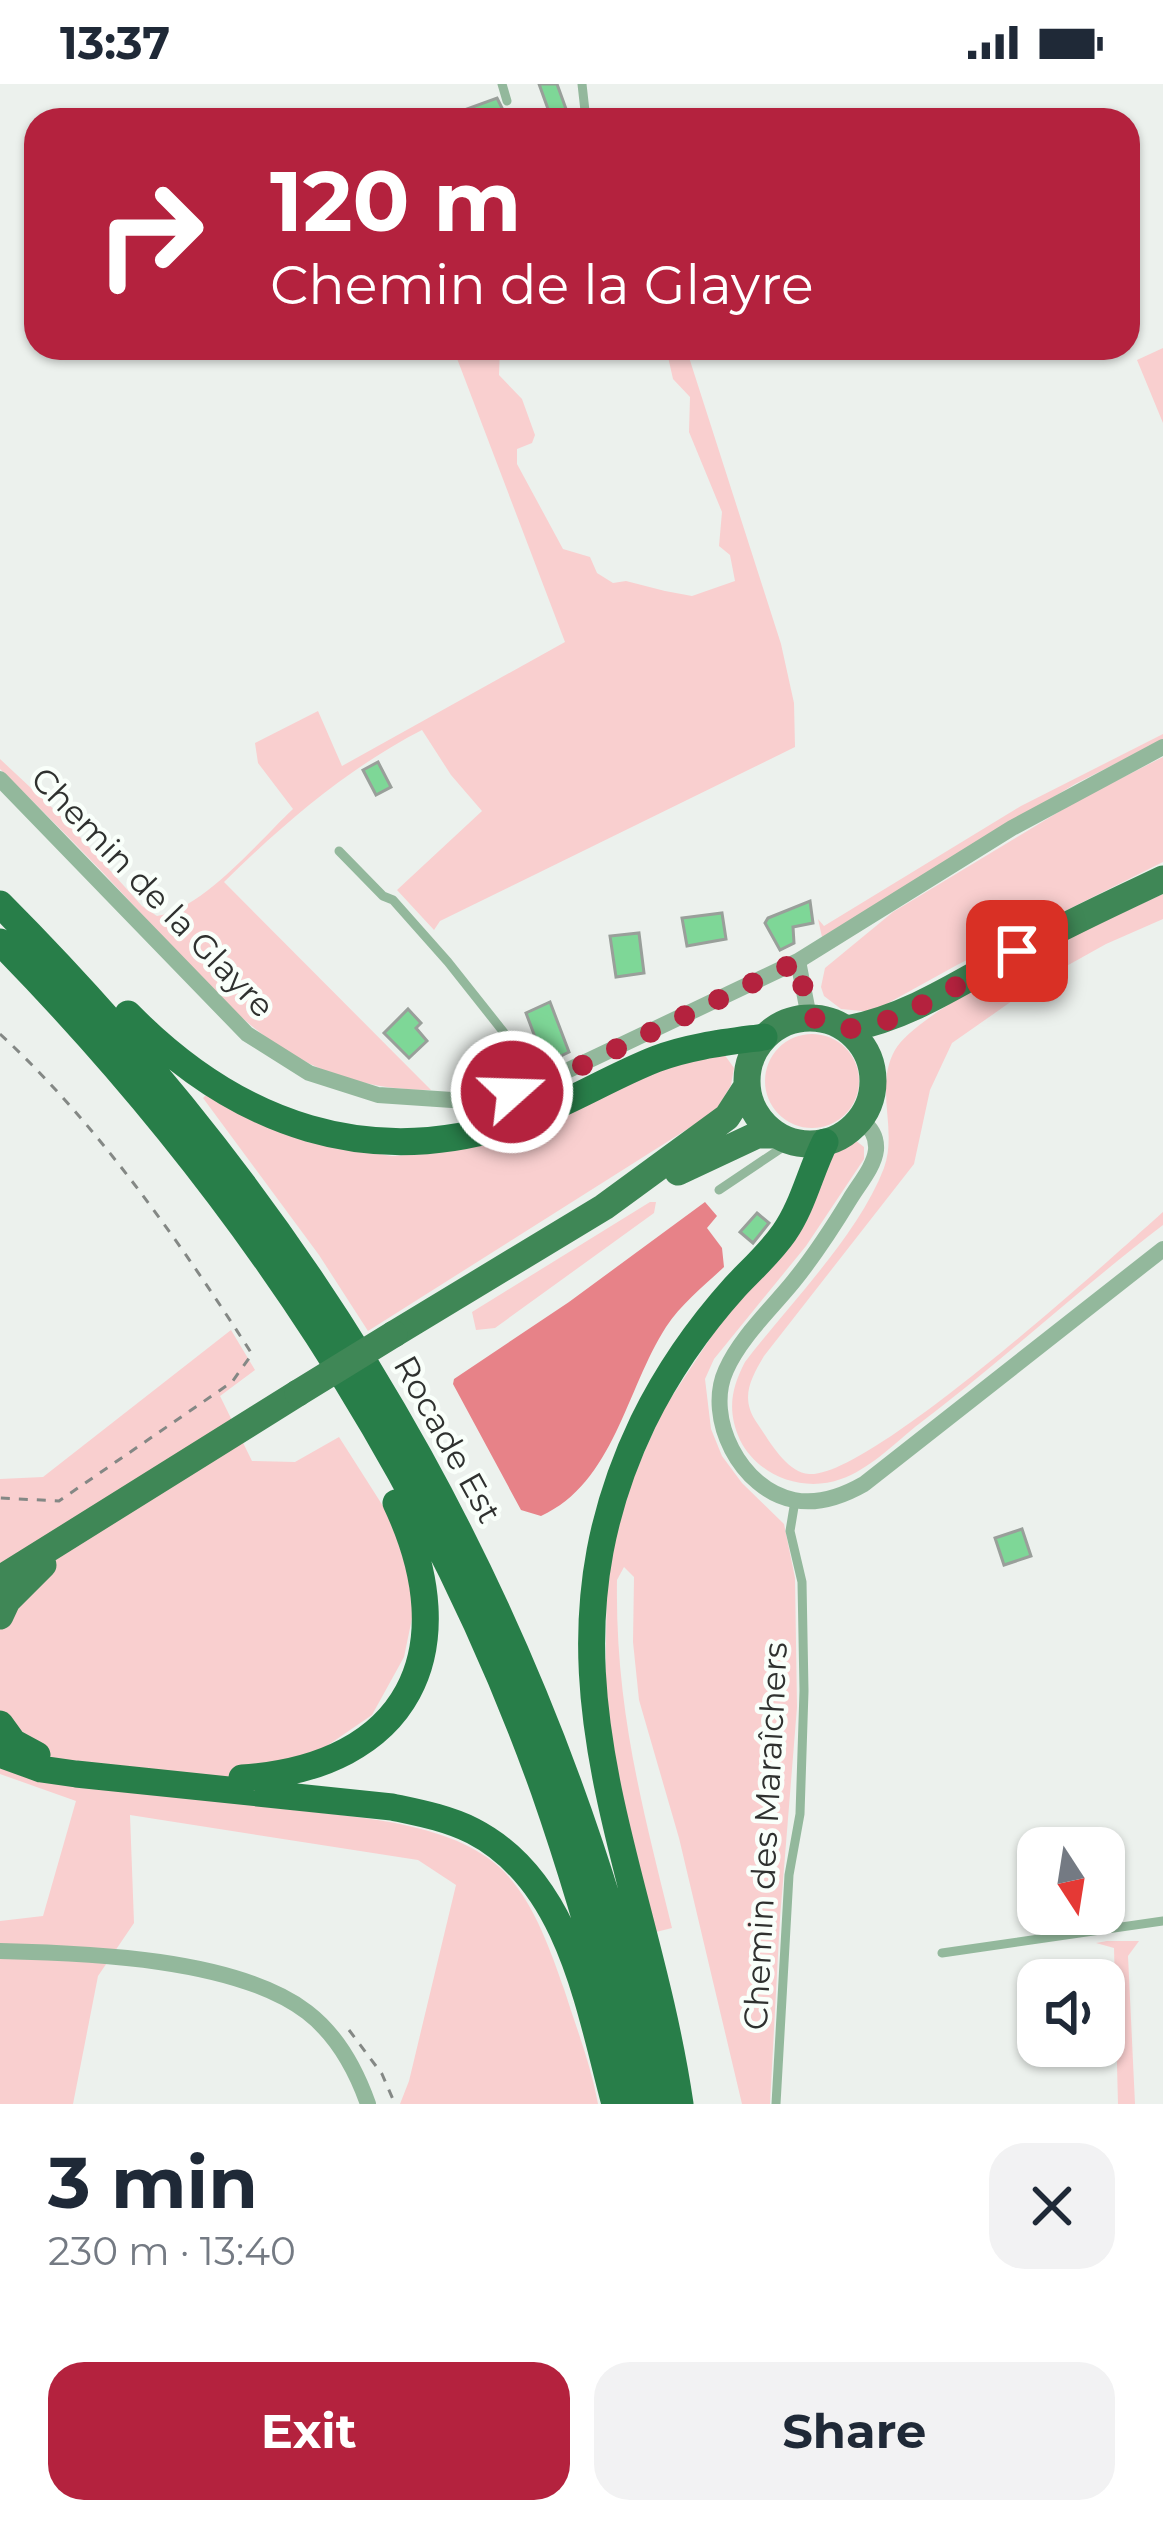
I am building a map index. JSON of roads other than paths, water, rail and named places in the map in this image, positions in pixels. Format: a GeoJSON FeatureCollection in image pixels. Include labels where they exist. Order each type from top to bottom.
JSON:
{"type":"FeatureCollection","features":[{"type":"Feature","properties":{"kind":"highway","name":"Rocade Est"},"geometry":{"type":"LineString","coordinates":[[0,904],[142,1055],[262,1204],[380,1386],[433,1480],[532,1688],[583,1821],[639,2007],[661,2104]]}},
{"type":"Feature","properties":{"kind":"highway","name":"Rocade Est"},"geometry":{"type":"LineString","coordinates":[[0,942],[122,1072],[227,1203],[320,1338],[379,1437],[456,1582],[543,1788],[589,1928],[635,2104]]}},
{"type":"Feature","properties":{"kind":"highway"},"geometry":{"type":"LineString","coordinates":[[47,951],[84,969],[151,1037],[220,1090],[287,1123],[349,1139],[416,1142],[491,1130],[680,1050],[764,1037]]}},
{"type":"Feature","properties":{"kind":"highway"},"geometry":{"type":"LineString","coordinates":[[680,2104],[595,1728],[590,1665],[597,1569],[617,1487],[662,1385],[708,1321],[786,1231],[825,1142]]}},
{"type":"Feature","properties":{"kind":"highway"},"geometry":{"type":"LineString","coordinates":[[0,1724],[21,1748],[52,1759],[242,1778],[311,1768],[362,1744],[402,1702],[417,1671],[424,1637],[419,1560],[377,1463],[379,1437]]}},
{"type":"Feature","properties":{"kind":"highway"},"geometry":{"type":"LineString","coordinates":[[0,1754],[40,1769],[76,1774],[392,1807],[436,1816],[472,1831],[514,1860],[545,1897],[582,1985],[615,2104]]}},
{"type":"Feature","properties":{"kind":"main road"},"geometry":{"type":"LineString","coordinates":[[847,1029],[882,1022],[923,1004],[1053,932],[1163,879]]}},
{"type":"Feature","properties":{"kind":"main road"},"geometry":{"type":"LineString","coordinates":[[604,1207],[757,1135],[825,1142],[850,1130],[868,1106],[873,1075],[894,1035],[923,1004]]}},
{"type":"Feature","properties":{"kind":"main road"},"geometry":{"type":"LineString","coordinates":[[784,1138],[762,1122],[751,1105],[747,1086],[748,1068],[764,1037],[777,1026],[809,1017],[847,1029],[860,1041],[873,1075]]}},
{"type":"Feature","properties":{"kind":"main road"},"geometry":{"type":"LineString","coordinates":[[0,1580],[604,1207],[727,1117],[747,1086]]}},
{"type":"Feature","properties":{"kind":"main road"},"geometry":{"type":"LineString","coordinates":[[0,1616],[7,1601],[72,1537]]}},
{"type":"Feature","properties":{"kind":"street","name":"Chemin de la Glayre"},"geometry":{"type":"LineString","coordinates":[[0,779],[232,1019],[292,1065],[360,1091],[411,1100],[475,1098],[544,1083],[798,961],[1012,828],[1163,748]]}},
{"type":"Feature","properties":{"kind":"street"},"geometry":{"type":"LineString","coordinates":[[798,961],[809,1017]]}},
{"type":"Feature","properties":{"kind":"street"},"geometry":{"type":"LineString","coordinates":[[860,1119],[870,1127],[876,1146],[866,1174],[800,1274],[733,1357],[718,1394],[724,1433],[744,1467],[770,1491],[795,1501],[827,1499],[865,1484],[1163,1249]]}},
{"type":"Feature","properties":{"kind":"street"},"geometry":{"type":"LineString","coordinates":[[0,1951],[88,1953],[207,1972],[268,1990],[308,2013],[344,2050],[368,2104]]}},
{"type":"Feature","properties":{"kind":"lane"},"geometry":{"type":"LineString","coordinates":[[502,84],[507,101]]}},
{"type":"Feature","properties":{"kind":"lane"},"geometry":{"type":"LineString","coordinates":[[339,851],[421,931],[544,1083]]}},
{"type":"Feature","properties":{"kind":"lane"},"geometry":{"type":"LineString","coordinates":[[718,1190],[784,1138]]}},
{"type":"Feature","properties":{"kind":"lane","name":"Chemin des Maraîchers"},"geometry":{"type":"LineString","coordinates":[[776,2104],[789,1875],[800,1814],[804,1691],[802,1582],[790,1531],[795,1501]]}},
{"type":"Feature","properties":{"kind":"lane"},"geometry":{"type":"LineString","coordinates":[[943,1953],[1163,1921]]}}]}
